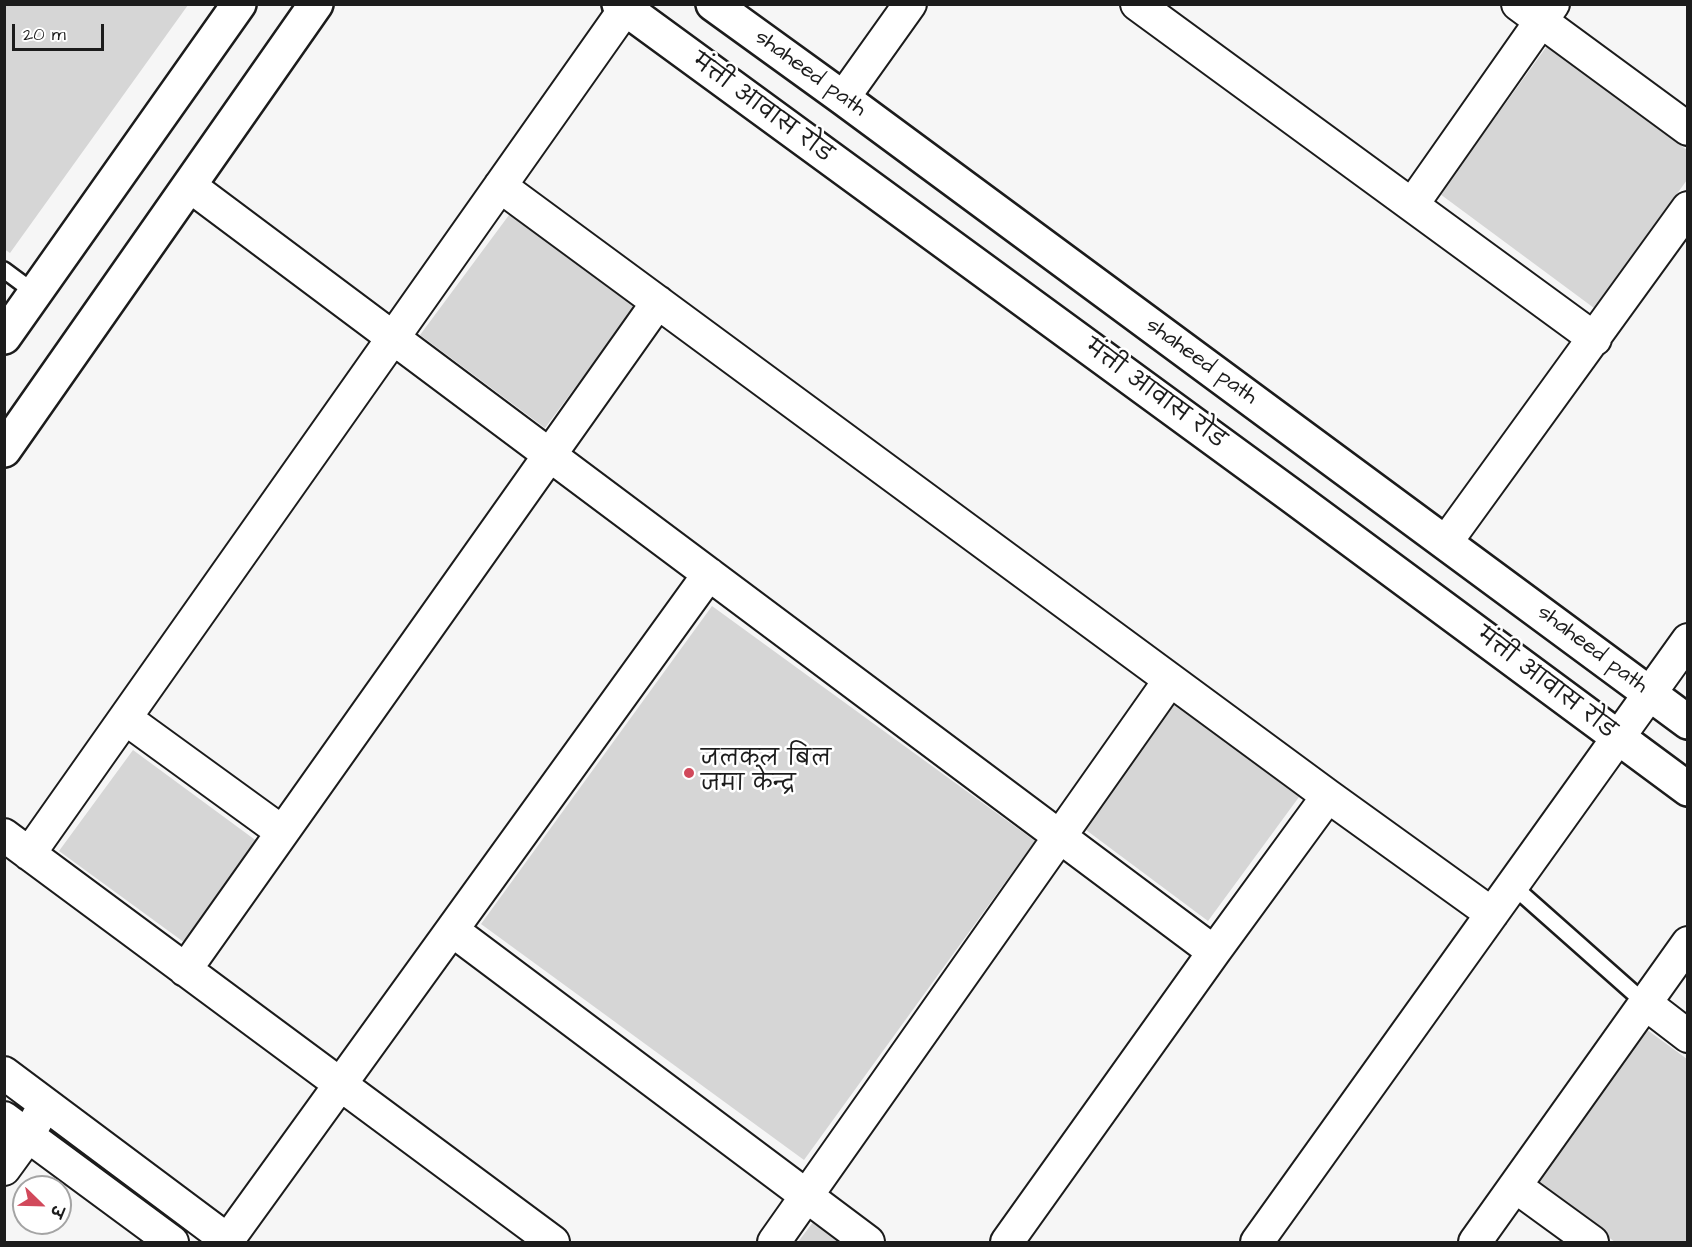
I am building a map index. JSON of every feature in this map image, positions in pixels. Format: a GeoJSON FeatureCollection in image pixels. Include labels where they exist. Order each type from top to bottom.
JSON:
{"type":"FeatureCollection","features":[{"type":"Feature","properties":{"kind":"street"},"geometry":{"type":"LineString","coordinates":[[4,337],[239,4]]}},
{"type":"Feature","properties":{"kind":"street"},"geometry":{"type":"LineString","coordinates":[[4,450],[316,4]]}},
{"type":"Feature","properties":{"kind":"street","name":"shaheed path"},"geometry":{"type":"LineString","coordinates":[[713,4],[1688,722]]}},
{"type":"Feature","properties":{"kind":"street"},"geometry":{"type":"LineString","coordinates":[[843,98],[910,4]]}},
{"type":"Feature","properties":{"kind":"street"},"geometry":{"type":"LineString","coordinates":[[1137,4],[1595,339]]}},
{"type":"Feature","properties":{"kind":"street"},"geometry":{"type":"LineString","coordinates":[[29,854],[501,186],[622,7]]}},
{"type":"Feature","properties":{"kind":"street","name":"मंत्ती आवास रोड"},"geometry":{"type":"LineString","coordinates":[[622,7],[1283,489],[1688,789]]}},
{"type":"Feature","properties":{"kind":"street"},"geometry":{"type":"LineString","coordinates":[[1412,205],[1537,10],[1688,129]]}},
{"type":"Feature","properties":{"kind":"street"},"geometry":{"type":"LineString","coordinates":[[190,186],[1214,952]]}},
{"type":"Feature","properties":{"kind":"street"},"geometry":{"type":"LineString","coordinates":[[501,186],[1170,680],[1492,914]]}},
{"type":"Feature","properties":{"kind":"street"},"geometry":{"type":"LineString","coordinates":[[1446,542],[1688,208]]}},
{"type":"Feature","properties":{"kind":"street"},"geometry":{"type":"LineString","coordinates":[[185,970],[658,302]]}},
{"type":"Feature","properties":{"kind":"street"},"geometry":{"type":"LineString","coordinates":[[4,1074],[229,1242],[709,574]]}},
{"type":"Feature","properties":{"kind":"street"},"geometry":{"type":"LineString","coordinates":[[1257,1242],[1688,640]]}},
{"type":"Feature","properties":{"kind":"street"},"geometry":{"type":"LineString","coordinates":[[774,1242],[1170,680]]}},
{"type":"Feature","properties":{"kind":"street"},"geometry":{"type":"LineString","coordinates":[[125,718],[282,832]]}},
{"type":"Feature","properties":{"kind":"street"},"geometry":{"type":"LineString","coordinates":[[1007,1242],[1328,796]]}},
{"type":"Feature","properties":{"kind":"street"},"geometry":{"type":"LineString","coordinates":[[4,836],[553,1242]]}},
{"type":"Feature","properties":{"kind":"street"},"geometry":{"type":"LineString","coordinates":[[452,930],[868,1242]]}},
{"type":"Feature","properties":{"kind":"street"},"geometry":{"type":"LineString","coordinates":[[1475,1242],[1688,943]]}},
{"type":"Feature","properties":{"kind":"street"},"geometry":{"type":"LineString","coordinates":[[1645,1003],[1688,1036]]}},
{"type":"Feature","properties":{"kind":"street"},"geometry":{"type":"LineString","coordinates":[[4,1169],[16,1127],[45,1104]]}},
{"type":"Feature","properties":{"kind":"street"},"geometry":{"type":"LineString","coordinates":[[16,1127],[172,1242]]}},
{"type":"Feature","properties":{"kind":"street"},"geometry":{"type":"LineString","coordinates":[[1515,1186],[1592,1242]]}},
{"type":"Feature","properties":{"kind":"lane"},"geometry":{"type":"LineString","coordinates":[[4,270],[35,293]]}},
{"type":"Feature","properties":{"kind":"lane"},"geometry":{"type":"LineString","coordinates":[[1513,886],[1645,1003]]}},
{"type":"Feature","properties":{"kind":"shaded area"},"geometry":{"type":"Polygon","coordinates":[[[5,4],[188,5],[10,253],[4,249],[5,4]]]}},
{"type":"Feature","properties":{"kind":"shaded area"},"geometry":{"type":"Polygon","coordinates":[[[1547,46],[1687,150],[1687,180],[1594,308],[1440,194],[1547,46]]]}},
{"type":"Feature","properties":{"kind":"shaded area"},"geometry":{"type":"Polygon","coordinates":[[[512,211],[637,304],[545,428],[420,335],[512,211]]]}},
{"type":"Feature","properties":{"kind":"shaded area"},"geometry":{"type":"Polygon","coordinates":[[[712,606],[1035,841],[804,1160],[481,924],[712,606]]]}},
{"type":"Feature","properties":{"kind":"shaded area"},"geometry":{"type":"Polygon","coordinates":[[[1174,703],[1299,797],[1208,921],[1082,827],[1174,703]]]}},
{"type":"Feature","properties":{"kind":"shaded area"},"geometry":{"type":"Polygon","coordinates":[[[133,750],[258,842],[185,943],[59,851],[133,750]]]}},
{"type":"Feature","properties":{"kind":"shaded area"},"geometry":{"type":"Polygon","coordinates":[[[1646,1029],[1687,1059],[1687,1242],[1615,1242],[1533,1181],[1646,1029]]]}},
{"type":"Feature","properties":{"kind":"shaded area"},"geometry":{"type":"Polygon","coordinates":[[[814,1221],[843,1242],[798,1242],[814,1221]]]}},
{"type":"Feature","properties":{"kind":"place","name":"जलकल बिल जमा केन्द्र"},"geometry":{"type":"Point","coordinates":[689,773]}}]}
